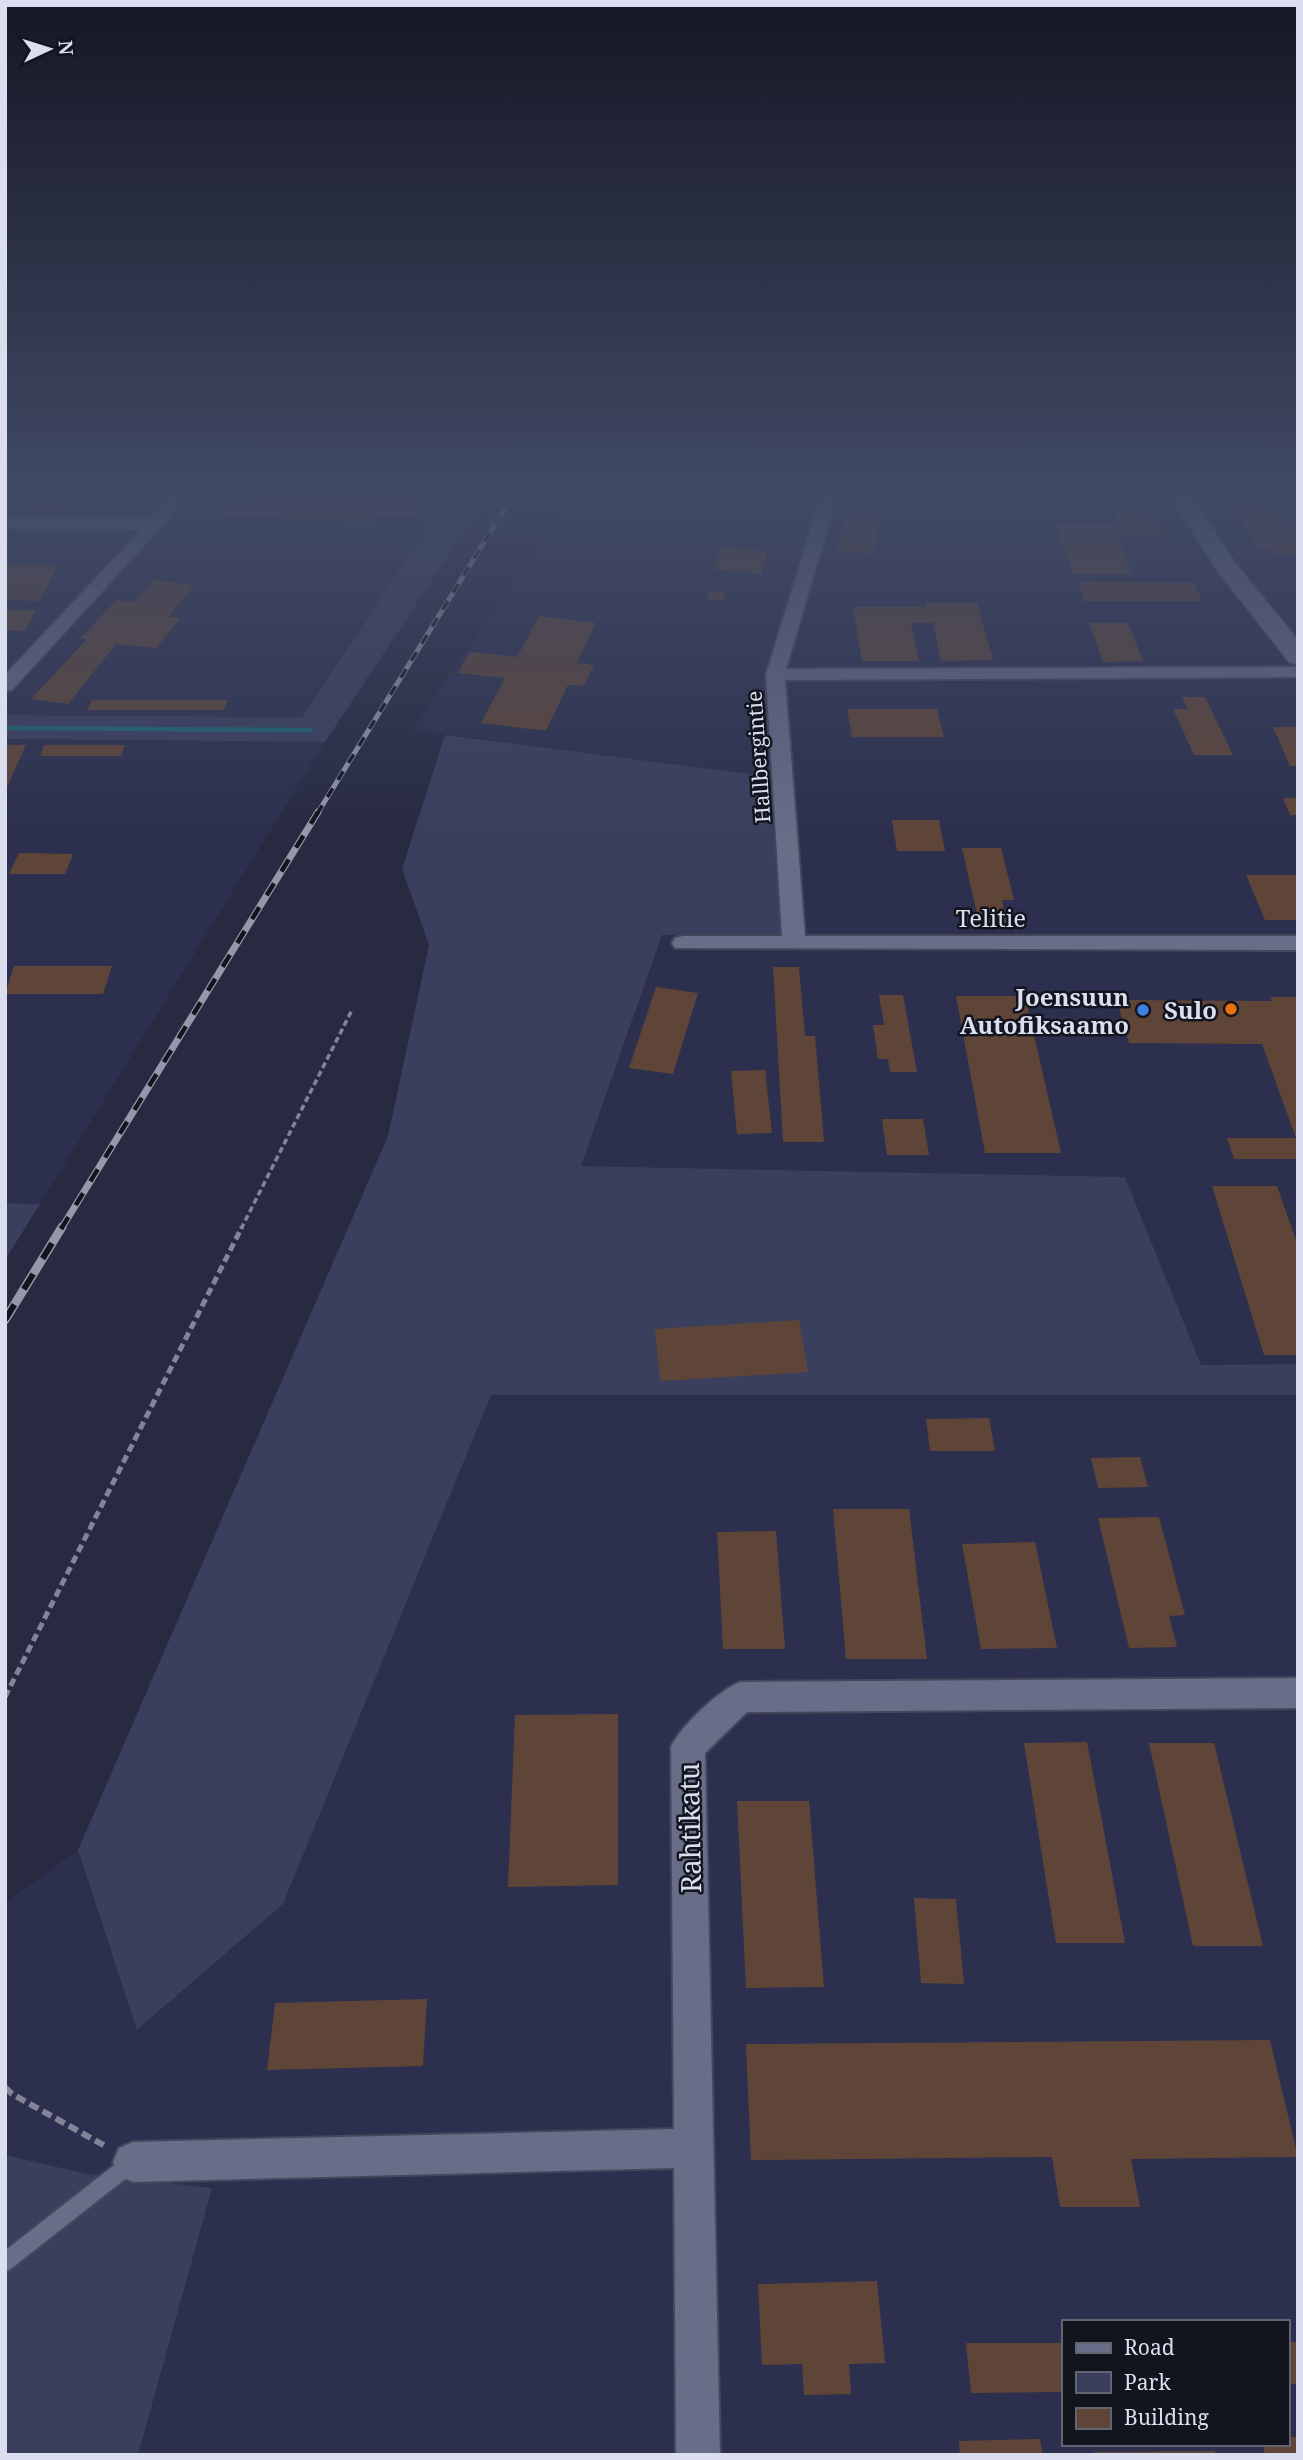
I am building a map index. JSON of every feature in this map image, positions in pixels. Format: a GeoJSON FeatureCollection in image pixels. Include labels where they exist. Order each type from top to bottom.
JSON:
{"type":"FeatureCollection","features":[{"type":"Feature","properties":{"kind":"main road"},"geometry":{"type":"LineString","coordinates":[[1258,607],[1298,657]]}},
{"type":"Feature","properties":{"kind":"street"},"geometry":{"type":"LineString","coordinates":[[5,686],[78,607]]}},
{"type":"Feature","properties":{"kind":"street","name":"Hallbergintie"},"geometry":{"type":"LineString","coordinates":[[794,943],[775,676],[796,607]]}},
{"type":"Feature","properties":{"kind":"street"},"geometry":{"type":"LineString","coordinates":[[775,676],[1298,672]]}},
{"type":"Feature","properties":{"kind":"street","name":"Telitie"},"geometry":{"type":"LineString","coordinates":[[683,943],[1298,943]]}},
{"type":"Feature","properties":{"kind":"street","name":"Rahtikatu"},"geometry":{"type":"LineString","coordinates":[[698,2455],[688,1746],[740,1697],[1298,1693]]}},
{"type":"Feature","properties":{"kind":"street"},"geometry":{"type":"LineString","coordinates":[[133,2162],[693,2148]]}},
{"type":"Feature","properties":{"kind":"lane"},"geometry":{"type":"LineString","coordinates":[[5,2262],[133,2162]]}},
{"type":"Feature","properties":{"kind":"path"},"geometry":{"type":"LineString","coordinates":[[5,1697],[352,1010]]}},
{"type":"Feature","properties":{"kind":"path"},"geometry":{"type":"LineString","coordinates":[[5,2087],[12,2094],[133,2162]]}},
{"type":"Feature","properties":{"kind":"shaded area"},"geometry":{"type":"Polygon","coordinates":[[[5,607],[375,607],[302,717],[5,715],[5,607]]]}},
{"type":"Feature","properties":{"kind":"shaded area"},"geometry":{"type":"Polygon","coordinates":[[[496,607],[1298,607],[1298,1364],[1201,1365],[1125,1177],[581,1166],[662,935],[767,776],[412,730],[496,607]]]}},
{"type":"Feature","properties":{"kind":"shaded area"},"geometry":{"type":"Polygon","coordinates":[[[5,739],[325,742],[40,1204],[5,1203],[5,739]]]}},
{"type":"Feature","properties":{"kind":"shaded area"},"geometry":{"type":"Polygon","coordinates":[[[491,1395],[1298,1395],[1298,2455],[5,2455],[5,1903],[78,1850],[137,2030],[283,1904],[491,1395]]]}},
{"type":"Feature","properties":{"kind":"green space"},"geometry":{"type":"Polygon","coordinates":[[[375,607],[414,607],[325,742],[5,739],[5,715],[302,717],[375,607]]]}},
{"type":"Feature","properties":{"kind":"green space"},"geometry":{"type":"Polygon","coordinates":[[[445,735],[767,776],[785,934],[662,935],[581,1166],[1125,1177],[1201,1365],[1298,1364],[1298,1395],[491,1395],[283,1904],[137,2030],[78,1850],[388,1136],[429,945],[402,869],[445,735]]]}},
{"type":"Feature","properties":{"kind":"green space"},"geometry":{"type":"Polygon","coordinates":[[[5,1203],[40,1204],[5,1260],[5,1203]]]}},
{"type":"Feature","properties":{"kind":"green space"},"geometry":{"type":"Polygon","coordinates":[[[5,2155],[87,2174],[212,2188],[138,2455],[5,2455],[5,2155]]]}},
{"type":"Feature","properties":{"kind":"building"},"geometry":{"type":"Polygon","coordinates":[[[110,607],[177,607],[168,617],[181,618],[156,648],[116,644],[68,704],[31,699],[87,639],[80,639],[110,607]]]}},
{"type":"Feature","properties":{"kind":"building"},"geometry":{"type":"Polygon","coordinates":[[[853,607],[978,607],[993,660],[941,661],[933,623],[911,623],[919,661],[862,661],[853,607]]]}},
{"type":"Feature","properties":{"kind":"building"},"geometry":{"type":"Polygon","coordinates":[[[5,610],[36,610],[25,631],[5,630],[5,610]]]}},
{"type":"Feature","properties":{"kind":"building"},"geometry":{"type":"Polygon","coordinates":[[[539,616],[596,623],[577,663],[594,665],[584,686],[568,685],[546,731],[481,723],[505,678],[458,673],[470,652],[517,657],[539,616]]]}},
{"type":"Feature","properties":{"kind":"building"},"geometry":{"type":"Polygon","coordinates":[[[1089,623],[1128,623],[1143,661],[1103,662],[1089,623]]]}},
{"type":"Feature","properties":{"kind":"building"},"geometry":{"type":"Polygon","coordinates":[[[1182,697],[1205,697],[1233,755],[1194,755],[1173,709],[1188,709],[1182,697]]]}},
{"type":"Feature","properties":{"kind":"building"},"geometry":{"type":"Polygon","coordinates":[[[92,700],[228,700],[224,710],[87,710],[92,700]]]}},
{"type":"Feature","properties":{"kind":"building"},"geometry":{"type":"Polygon","coordinates":[[[847,709],[937,709],[944,737],[852,737],[847,709]]]}},
{"type":"Feature","properties":{"kind":"building"},"geometry":{"type":"Polygon","coordinates":[[[1273,727],[1298,727],[1298,766],[1290,766],[1273,727]]]}},
{"type":"Feature","properties":{"kind":"building"},"geometry":{"type":"Polygon","coordinates":[[[5,745],[26,745],[5,791],[5,745]]]}},
{"type":"Feature","properties":{"kind":"building"},"geometry":{"type":"Polygon","coordinates":[[[44,745],[125,745],[121,756],[40,756],[44,745]]]}},
{"type":"Feature","properties":{"kind":"building"},"geometry":{"type":"Polygon","coordinates":[[[1283,798],[1298,798],[1298,815],[1290,815],[1283,798]]]}},
{"type":"Feature","properties":{"kind":"building"},"geometry":{"type":"Polygon","coordinates":[[[892,820],[939,820],[945,851],[897,851],[892,820]]]}},
{"type":"Feature","properties":{"kind":"building"},"geometry":{"type":"Polygon","coordinates":[[[962,848],[1001,848],[1014,900],[1002,900],[1007,923],[979,923],[962,848]]]}},
{"type":"Feature","properties":{"kind":"building"},"geometry":{"type":"Polygon","coordinates":[[[19,853],[73,854],[65,874],[9,874],[19,853]]]}},
{"type":"Feature","properties":{"kind":"building"},"geometry":{"type":"Polygon","coordinates":[[[1246,875],[1298,875],[1298,920],[1265,920],[1246,875]]]}},
{"type":"Feature","properties":{"kind":"building"},"geometry":{"type":"Polygon","coordinates":[[[14,966],[112,966],[103,994],[5,994],[14,966]]]}},
{"type":"Feature","properties":{"kind":"building"},"geometry":{"type":"Polygon","coordinates":[[[773,967],[799,967],[805,1036],[815,1036],[824,1142],[783,1142],[773,967]]]}},
{"type":"Feature","properties":{"kind":"building"},"geometry":{"type":"Polygon","coordinates":[[[656,987],[698,993],[673,1074],[629,1068],[656,987]]]}},
{"type":"Feature","properties":{"kind":"building"},"geometry":{"type":"Polygon","coordinates":[[[879,995],[903,995],[917,1072],[890,1072],[888,1059],[878,1059],[873,1025],[884,1025],[879,995]]]}},
{"type":"Feature","properties":{"kind":"building"},"geometry":{"type":"Polygon","coordinates":[[[956,996],[1025,996],[1061,1153],[985,1153],[956,996]]]}},
{"type":"Feature","properties":{"kind":"building"},"geometry":{"type":"Polygon","coordinates":[[[1270,997],[1298,997],[1298,1159],[1234,1159],[1227,1138],[1296,1138],[1262,1044],[1129,1043],[1117,1000],[1272,1001],[1270,997]]]}},
{"type":"Feature","properties":{"kind":"building"},"geometry":{"type":"Polygon","coordinates":[[[765,1070],[772,1133],[737,1134],[731,1071],[765,1070]]]}},
{"type":"Feature","properties":{"kind":"building"},"geometry":{"type":"Polygon","coordinates":[[[882,1119],[923,1119],[929,1155],[887,1155],[882,1119]]]}},
{"type":"Feature","properties":{"kind":"building"},"geometry":{"type":"Polygon","coordinates":[[[1212,1186],[1277,1186],[1298,1246],[1298,1355],[1264,1355],[1212,1186]]]}},
{"type":"Feature","properties":{"kind":"building"},"geometry":{"type":"Polygon","coordinates":[[[799,1320],[808,1372],[660,1381],[655,1329],[799,1320]]]}},
{"type":"Feature","properties":{"kind":"building"},"geometry":{"type":"Polygon","coordinates":[[[989,1418],[995,1451],[930,1451],[926,1419],[989,1418]]]}},
{"type":"Feature","properties":{"kind":"building"},"geometry":{"type":"Polygon","coordinates":[[[1140,1457],[1148,1487],[1098,1488],[1091,1458],[1140,1457]]]}},
{"type":"Feature","properties":{"kind":"building"},"geometry":{"type":"Polygon","coordinates":[[[833,1509],[909,1509],[927,1659],[846,1659],[833,1509]]]}},
{"type":"Feature","properties":{"kind":"building"},"geometry":{"type":"Polygon","coordinates":[[[1159,1517],[1185,1615],[1169,1616],[1177,1647],[1129,1648],[1098,1518],[1159,1517]]]}},
{"type":"Feature","properties":{"kind":"building"},"geometry":{"type":"Polygon","coordinates":[[[776,1531],[785,1649],[723,1649],[717,1532],[776,1531]]]}},
{"type":"Feature","properties":{"kind":"building"},"geometry":{"type":"Polygon","coordinates":[[[1035,1542],[1057,1648],[981,1649],[962,1544],[1035,1542]]]}},
{"type":"Feature","properties":{"kind":"building"},"geometry":{"type":"Polygon","coordinates":[[[618,1714],[618,1885],[508,1887],[515,1715],[618,1714]]]}},
{"type":"Feature","properties":{"kind":"building"},"geometry":{"type":"Polygon","coordinates":[[[1087,1742],[1125,1943],[1056,1943],[1024,1743],[1087,1742]]]}},
{"type":"Feature","properties":{"kind":"building"},"geometry":{"type":"Polygon","coordinates":[[[1149,1743],[1214,1743],[1263,1946],[1193,1946],[1149,1743]]]}},
{"type":"Feature","properties":{"kind":"building"},"geometry":{"type":"Polygon","coordinates":[[[737,1801],[809,1801],[824,1987],[746,1988],[737,1801]]]}},
{"type":"Feature","properties":{"kind":"building"},"geometry":{"type":"Polygon","coordinates":[[[914,1898],[956,1899],[964,1984],[921,1983],[914,1898]]]}},
{"type":"Feature","properties":{"kind":"building"},"geometry":{"type":"Polygon","coordinates":[[[427,1999],[423,2066],[267,2070],[275,2003],[427,1999]]]}},
{"type":"Feature","properties":{"kind":"building"},"geometry":{"type":"Polygon","coordinates":[[[1270,2040],[1298,2157],[1131,2159],[1140,2207],[1060,2207],[1052,2157],[751,2160],[746,2044],[1270,2040]]]}},
{"type":"Feature","properties":{"kind":"building"},"geometry":{"type":"Polygon","coordinates":[[[877,2281],[885,2363],[849,2364],[851,2394],[804,2395],[802,2364],[762,2365],[758,2284],[877,2281]]]}},
{"type":"Feature","properties":{"kind":"building"},"geometry":{"type":"Polygon","coordinates":[[[1289,2342],[1298,2342],[1298,2384],[1289,2384],[1289,2342]]]}},
{"type":"Feature","properties":{"kind":"building"},"geometry":{"type":"Polygon","coordinates":[[[966,2343],[1062,2343],[1062,2392],[971,2393],[966,2343]]]}},
{"type":"Feature","properties":{"kind":"building"},"geometry":{"type":"Polygon","coordinates":[[[1289,2437],[1298,2437],[1298,2455],[1265,2455],[1263,2446],[1289,2446],[1289,2437]]]}},
{"type":"Feature","properties":{"kind":"building"},"geometry":{"type":"Polygon","coordinates":[[[1040,2439],[1043,2455],[960,2455],[959,2441],[1040,2439]]]}},
{"type":"Feature","properties":{"kind":"building"},"geometry":{"type":"Polygon","coordinates":[[[1215,2451],[1216,2455],[1094,2455],[1094,2452],[1215,2451]]]}},
{"type":"Feature","properties":{"kind":"waterway"},"geometry":{"type":"LineString","coordinates":[[5,728],[311,730]]}},
{"type":"Feature","properties":{"kind":"railway"},"geometry":{"type":"LineString","coordinates":[[317,814],[444,607]]}},
{"type":"Feature","properties":{"kind":"railway"},"geometry":{"type":"LineString","coordinates":[[61,1229],[318,812]]}},
{"type":"Feature","properties":{"kind":"railway"},"geometry":{"type":"LineString","coordinates":[[5,1320],[62,1227]]}},
{"type":"Feature","properties":{"kind":"place","name":"Sulo"},"geometry":{"type":"Point","coordinates":[1231,1009]}},
{"type":"Feature","properties":{"kind":"place","name":"Joensuun Autofiksaamo"},"geometry":{"type":"Point","coordinates":[1143,1010]}}]}
